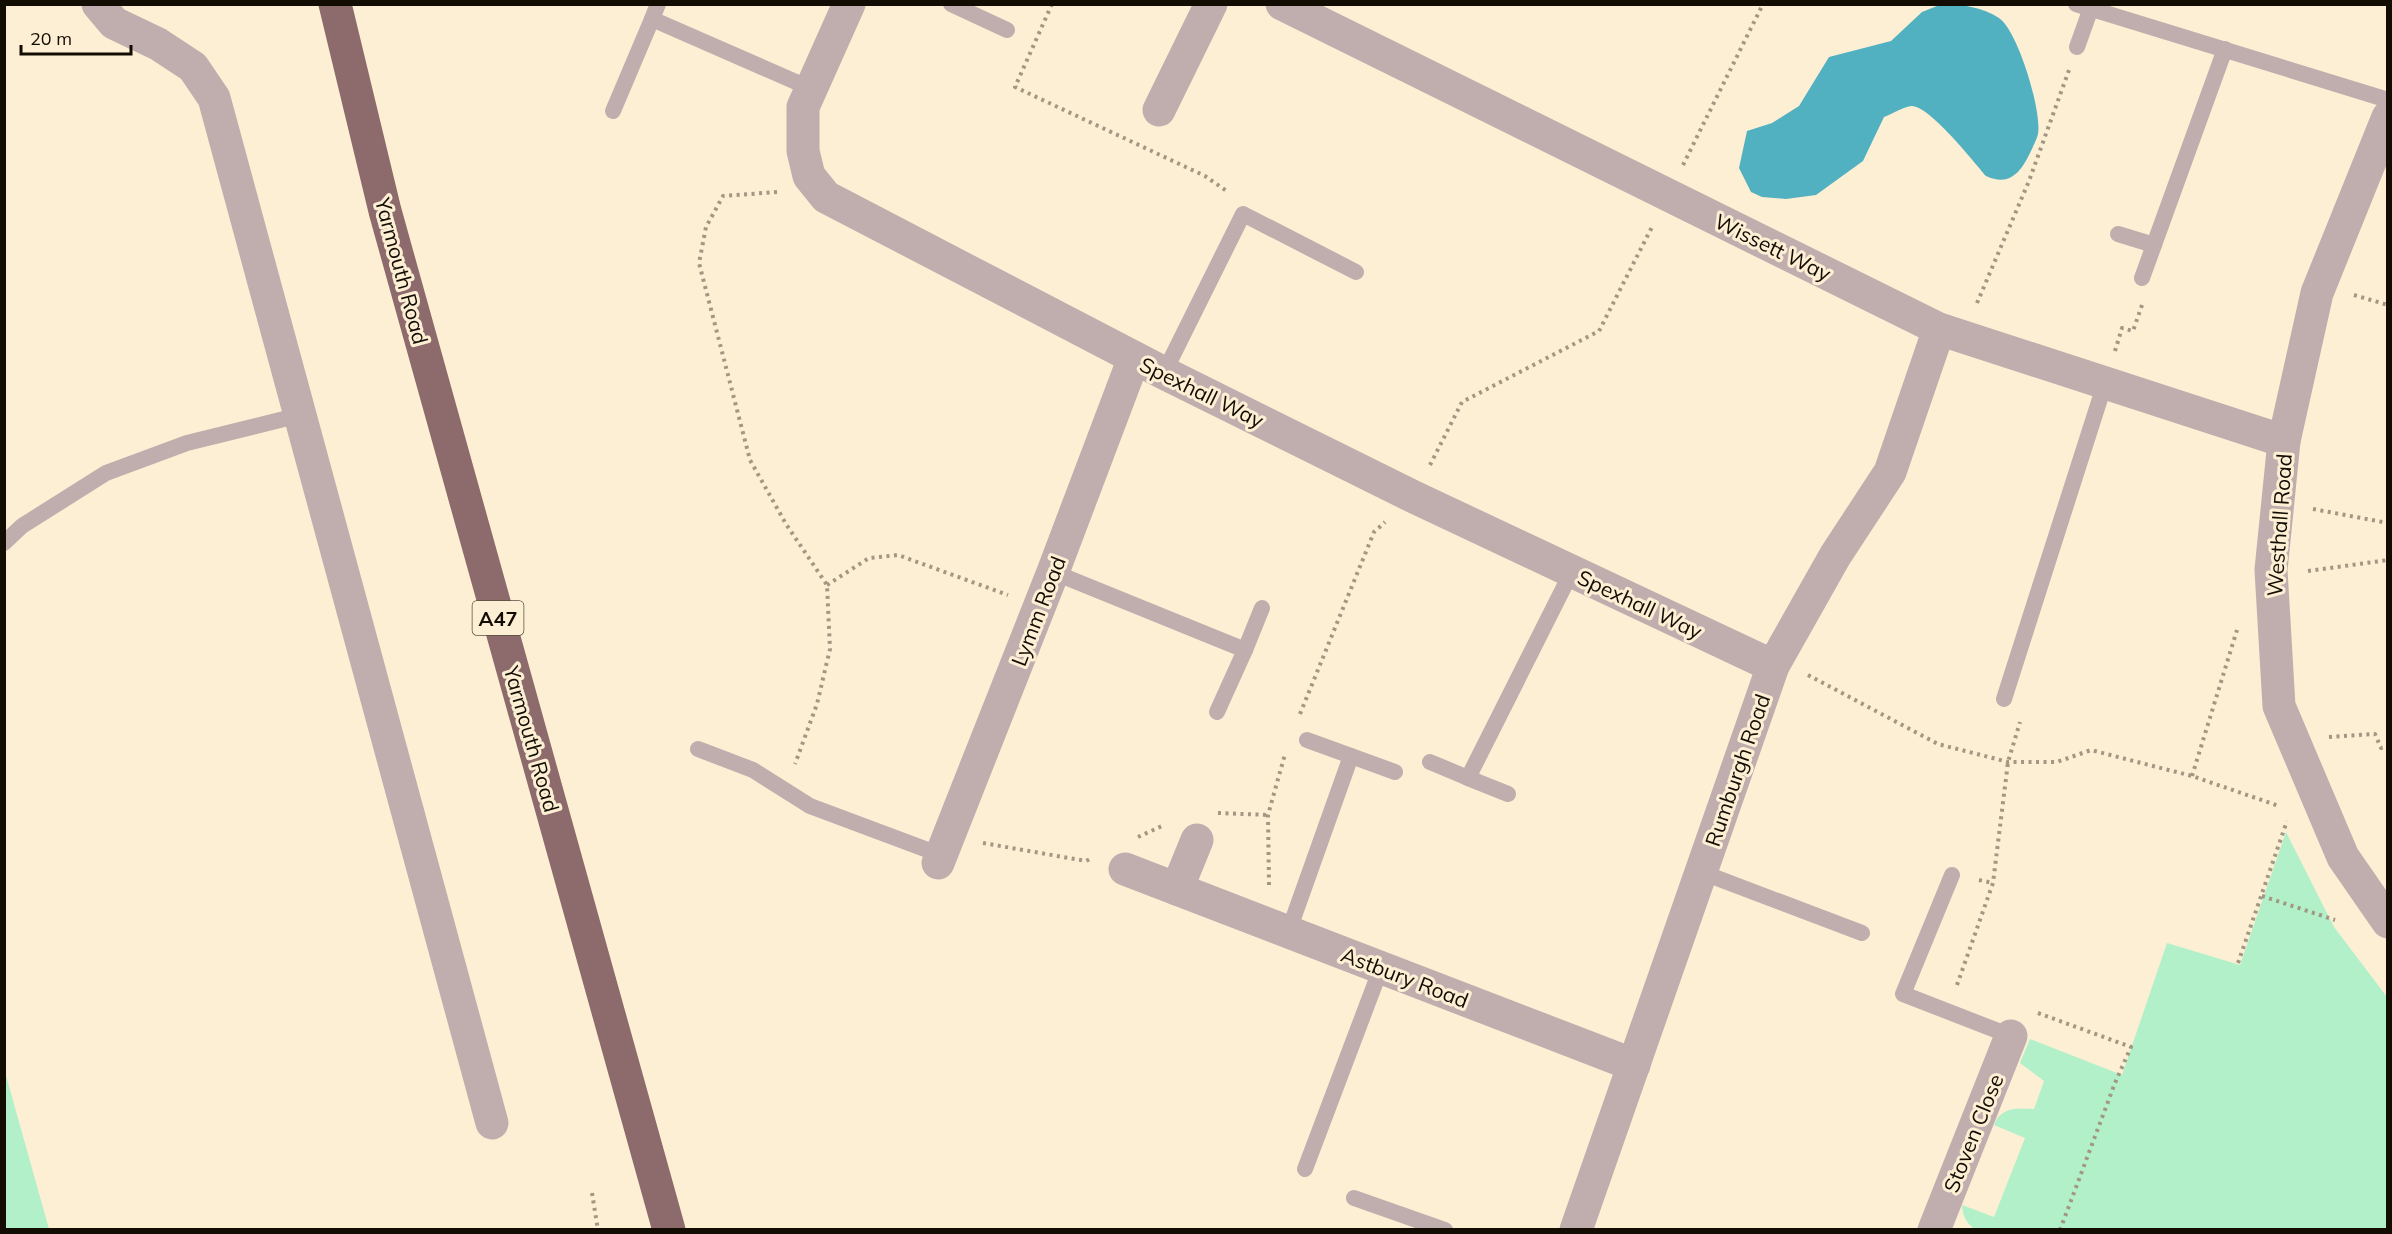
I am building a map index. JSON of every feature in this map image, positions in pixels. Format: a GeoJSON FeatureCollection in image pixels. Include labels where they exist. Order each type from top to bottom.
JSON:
{"type":"FeatureCollection","features":[{"type":"Feature","properties":{"kind":"highway","name":"Yarmouth Road"},"geometry":{"type":"LineString","coordinates":[[335,4],[391,232],[669,1230]]}},
{"type":"Feature","properties":{"kind":"street"},"geometry":{"type":"LineString","coordinates":[[98,4],[114,23],[158,44],[193,67],[214,98],[492,1123]]}},
{"type":"Feature","properties":{"kind":"street","name":"Spexhall Way"},"geometry":{"type":"LineString","coordinates":[[849,4],[803,108],[803,151],[809,176],[826,198],[1134,358],[1414,497],[1775,662]]}},
{"type":"Feature","properties":{"kind":"street"},"geometry":{"type":"LineString","coordinates":[[1159,110],[1211,4]]}},
{"type":"Feature","properties":{"kind":"street","name":"Wissett Way"},"geometry":{"type":"LineString","coordinates":[[1282,4],[1668,196],[1951,333],[2284,441]]}},
{"type":"Feature","properties":{"kind":"street","name":"Westhall Road"},"geometry":{"type":"LineString","coordinates":[[2388,117],[2317,293],[2284,441],[2271,570],[2279,706],[2343,857],[2388,922]]}},
{"type":"Feature","properties":{"kind":"street","name":"Rumburgh Road"},"geometry":{"type":"LineString","coordinates":[[1576,1230],[1775,662],[1835,556],[1890,472],[1951,333]]}},
{"type":"Feature","properties":{"kind":"street","name":"Lymm Road"},"geometry":{"type":"LineString","coordinates":[[939,859],[1040,607],[1134,358]]}},
{"type":"Feature","properties":{"kind":"street"},"geometry":{"type":"LineString","coordinates":[[1177,889],[1197,840]]}},
{"type":"Feature","properties":{"kind":"street","name":"Astbury Road"},"geometry":{"type":"LineString","coordinates":[[1125,869],[1634,1065]]}},
{"type":"Feature","properties":{"kind":"street","name":"Stoven Close"},"geometry":{"type":"LineString","coordinates":[[1934,1230],[2011,1036]]}},
{"type":"Feature","properties":{"kind":"lane"},"geometry":{"type":"LineString","coordinates":[[951,4],[1007,30]]}},
{"type":"Feature","properties":{"kind":"lane"},"geometry":{"type":"LineString","coordinates":[[2077,47],[2084,6],[2388,100]]}},
{"type":"Feature","properties":{"kind":"lane"},"geometry":{"type":"LineString","coordinates":[[613,111],[655,12],[812,89]]}},
{"type":"Feature","properties":{"kind":"lane"},"geometry":{"type":"LineString","coordinates":[[2142,278],[2225,49]]}},
{"type":"Feature","properties":{"kind":"lane"},"geometry":{"type":"LineString","coordinates":[[1164,373],[1243,214],[1356,272]]}},
{"type":"Feature","properties":{"kind":"lane"},"geometry":{"type":"LineString","coordinates":[[2118,234],[2154,245]]}},
{"type":"Feature","properties":{"kind":"lane"},"geometry":{"type":"LineString","coordinates":[[2004,699],[2105,383]]}},
{"type":"Feature","properties":{"kind":"lane"},"geometry":{"type":"LineString","coordinates":[[4,543],[22,526],[106,473],[187,443],[300,415]]}},
{"type":"Feature","properties":{"kind":"lane"},"geometry":{"type":"LineString","coordinates":[[1468,778],[1572,571]]}},
{"type":"Feature","properties":{"kind":"lane"},"geometry":{"type":"LineString","coordinates":[[1053,572],[1245,651]]}},
{"type":"Feature","properties":{"kind":"lane"},"geometry":{"type":"LineString","coordinates":[[1217,712],[1262,608]]}},
{"type":"Feature","properties":{"kind":"lane"},"geometry":{"type":"LineString","coordinates":[[1307,740],[1395,772]]}},
{"type":"Feature","properties":{"kind":"lane"},"geometry":{"type":"LineString","coordinates":[[698,749],[753,770],[810,806],[939,859]]}},
{"type":"Feature","properties":{"kind":"lane"},"geometry":{"type":"LineString","coordinates":[[1279,929],[1351,756]]}},
{"type":"Feature","properties":{"kind":"lane"},"geometry":{"type":"LineString","coordinates":[[1430,762],[1508,794]]}},
{"type":"Feature","properties":{"kind":"lane"},"geometry":{"type":"LineString","coordinates":[[1701,872],[1862,933]]}},
{"type":"Feature","properties":{"kind":"lane"},"geometry":{"type":"LineString","coordinates":[[1952,875],[1903,994],[2011,1036]]}},
{"type":"Feature","properties":{"kind":"lane"},"geometry":{"type":"LineString","coordinates":[[1305,1169],[1381,968]]}},
{"type":"Feature","properties":{"kind":"lane"},"geometry":{"type":"LineString","coordinates":[[1354,1198],[1445,1230]]}},
{"type":"Feature","properties":{"kind":"path"},"geometry":{"type":"LineString","coordinates":[[1052,4],[1015,87],[1205,176],[1236,197],[1243,214]]}},
{"type":"Feature","properties":{"kind":"path"},"geometry":{"type":"LineString","coordinates":[[1298,720],[1374,531],[1414,497],[1462,402],[1599,331],[1763,4]]}},
{"type":"Feature","properties":{"kind":"path"},"geometry":{"type":"LineString","coordinates":[[1951,333],[2029,181],[2077,47]]}},
{"type":"Feature","properties":{"kind":"path"},"geometry":{"type":"LineString","coordinates":[[786,791],[817,704],[830,649],[827,585],[786,524],[750,460],[699,263],[706,227],[723,196],[787,191],[809,176]]}},
{"type":"Feature","properties":{"kind":"path"},"geometry":{"type":"LineString","coordinates":[[2105,383],[2122,328],[2133,331],[2150,282],[2142,278]]}},
{"type":"Feature","properties":{"kind":"path"},"geometry":{"type":"LineString","coordinates":[[2350,293],[2388,305]]}},
{"type":"Feature","properties":{"kind":"path"},"geometry":{"type":"LineString","coordinates":[[2309,509],[2388,523]]}},
{"type":"Feature","properties":{"kind":"path"},"geometry":{"type":"LineString","coordinates":[[827,585],[868,558],[898,555],[1040,607]]}},
{"type":"Feature","properties":{"kind":"path"},"geometry":{"type":"LineString","coordinates":[[2308,570],[2388,560]]}},
{"type":"Feature","properties":{"kind":"path"},"geometry":{"type":"LineString","coordinates":[[2192,776],[2240,619]]}},
{"type":"Feature","properties":{"kind":"path"},"geometry":{"type":"LineString","coordinates":[[1775,662],[1938,744],[2008,762],[2058,762],[2091,750],[2192,776],[2279,806]]}},
{"type":"Feature","properties":{"kind":"path"},"geometry":{"type":"LineString","coordinates":[[1968,988],[1957,984],[1993,883],[2008,762],[2022,718],[2004,699]]}},
{"type":"Feature","properties":{"kind":"path"},"geometry":{"type":"LineString","coordinates":[[2328,738],[2375,734],[2381,748],[2388,746]]}},
{"type":"Feature","properties":{"kind":"path"},"geometry":{"type":"LineString","coordinates":[[1279,929],[1268,815],[1286,753]]}},
{"type":"Feature","properties":{"kind":"path"},"geometry":{"type":"LineString","coordinates":[[2238,963],[2287,821]]}},
{"type":"Feature","properties":{"kind":"path"},"geometry":{"type":"LineString","coordinates":[[2262,896],[2335,920]]}},
{"type":"Feature","properties":{"kind":"path"},"geometry":{"type":"LineString","coordinates":[[2033,1012],[2131,1047],[2115,1083],[2060,1230]]}},
{"type":"Feature","properties":{"kind":"path"},"geometry":{"type":"LineString","coordinates":[[591,1193],[598,1230]]}},
{"type":"Feature","properties":{"kind":"green space"},"geometry":{"type":"Polygon","coordinates":[[[2286,832],[2334,927],[2387,997],[2387,1229],[1976,1230],[1967,1222],[1962,1205],[1994,1217],[2025,1138],[1994,1125],[2001,1115],[2010,1110],[2034,1109],[2044,1081],[2020,1063],[2030,1039],[2122,1075],[2167,943],[2240,965],[2286,832]]]}},
{"type":"Feature","properties":{"kind":"green space"},"geometry":{"type":"Polygon","coordinates":[[[5,1072],[49,1229],[5,1229],[5,1072]]]}},
{"type":"Feature","properties":{"kind":"water"},"geometry":{"type":"Polygon","coordinates":[[[1942,4],[1971,7],[1993,14],[2006,26],[2021,54],[2036,108],[2038,134],[2027,159],[2014,176],[2002,180],[1986,176],[1939,124],[1919,108],[1911,106],[1884,117],[1863,161],[1816,195],[1786,199],[1762,197],[1751,192],[1739,168],[1747,131],[1772,123],[1799,106],[1829,57],[1891,41],[1922,12],[1942,4]]]}}]}
